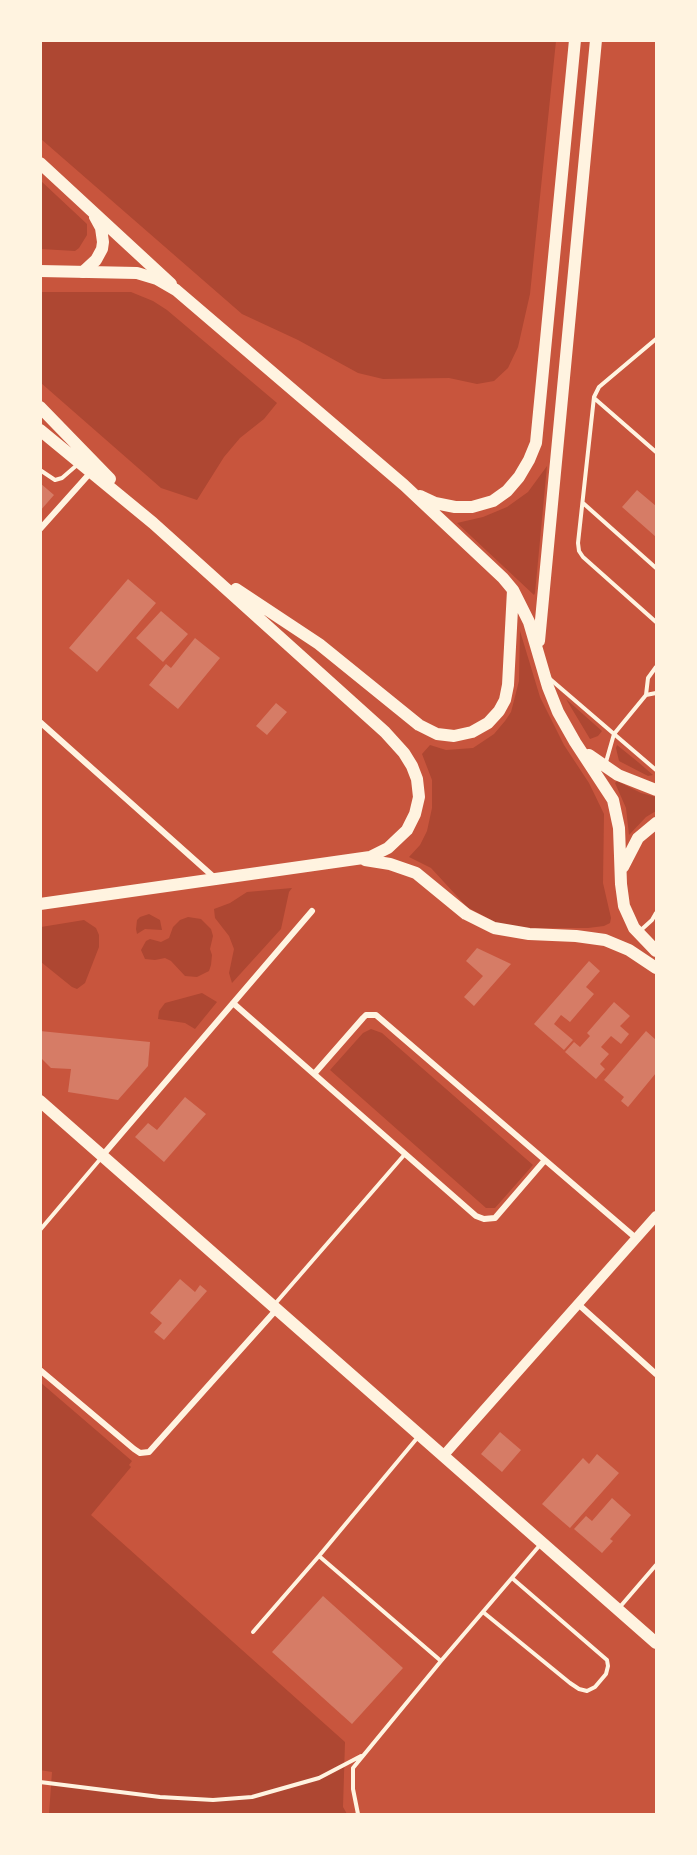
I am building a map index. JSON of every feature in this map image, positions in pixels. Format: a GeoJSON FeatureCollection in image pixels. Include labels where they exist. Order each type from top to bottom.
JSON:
{"type":"FeatureCollection","features":[{"type":"Feature","properties":{"kind":"main road"},"geometry":{"type":"LineString","coordinates":[[404,485],[422,497],[442,505],[461,507],[483,505],[498,498],[512,487],[532,454],[536,443],[575,40]]}},
{"type":"Feature","properties":{"kind":"main road"},"geometry":{"type":"LineString","coordinates":[[543,669],[539,631],[596,40]]}},
{"type":"Feature","properties":{"kind":"main road"},"geometry":{"type":"LineString","coordinates":[[40,163],[187,298],[404,485],[496,571],[513,590],[530,622],[553,699],[575,742],[613,800],[618,818],[624,906],[638,932],[657,951]]}},
{"type":"Feature","properties":{"kind":"main road"},"geometry":{"type":"LineString","coordinates":[[40,278],[82,272],[93,264],[99,255],[103,235],[99,222],[78,198]]}},
{"type":"Feature","properties":{"kind":"main road"},"geometry":{"type":"LineString","coordinates":[[40,271],[137,273],[166,284],[187,298]]}},
{"type":"Feature","properties":{"kind":"main road"},"geometry":{"type":"LineString","coordinates":[[40,407],[153,523]]}},
{"type":"Feature","properties":{"kind":"main road"},"geometry":{"type":"LineString","coordinates":[[40,430],[153,523],[385,732],[404,753],[412,766],[417,779],[418,797],[417,809],[411,825],[401,838],[376,855],[357,860],[43,904]]}},
{"type":"Feature","properties":{"kind":"main road"},"geometry":{"type":"LineString","coordinates":[[202,567],[319,644],[412,720],[428,730],[444,735],[463,735],[480,728],[493,718],[502,705],[508,685],[513,590]]}},
{"type":"Feature","properties":{"kind":"main road"},"geometry":{"type":"LineString","coordinates":[[575,742],[605,767],[632,781],[657,790]]}},
{"type":"Feature","properties":{"kind":"main road"},"geometry":{"type":"LineString","coordinates":[[621,874],[638,838],[657,823]]}},
{"type":"Feature","properties":{"kind":"main road"},"geometry":{"type":"LineString","coordinates":[[357,860],[390,864],[416,873],[466,914],[494,928],[529,934],[605,940],[629,950],[657,968]]}},
{"type":"Feature","properties":{"kind":"main road"},"geometry":{"type":"LineString","coordinates":[[40,1103],[276,1307],[657,1643]]}},
{"type":"Feature","properties":{"kind":"street"},"geometry":{"type":"LineString","coordinates":[[40,529],[91,472]]}},
{"type":"Feature","properties":{"kind":"street"},"geometry":{"type":"LineString","coordinates":[[40,722],[216,879]]}},
{"type":"Feature","properties":{"kind":"street"},"geometry":{"type":"LineString","coordinates":[[102,1156],[312,911]]}},
{"type":"Feature","properties":{"kind":"street"},"geometry":{"type":"LineString","coordinates":[[233,1003],[476,1216],[484,1220],[495,1218],[545,1160]]}},
{"type":"Feature","properties":{"kind":"street"},"geometry":{"type":"LineString","coordinates":[[314,1074],[363,1018],[371,1014],[376,1015],[637,1239]]}},
{"type":"Feature","properties":{"kind":"street"},"geometry":{"type":"LineString","coordinates":[[444,1455],[657,1216]]}},
{"type":"Feature","properties":{"kind":"street"},"geometry":{"type":"LineString","coordinates":[[578,1304],[656,1373]]}},
{"type":"Feature","properties":{"kind":"street"},"geometry":{"type":"LineString","coordinates":[[40,1370],[140,1453],[149,1452],[276,1307]]}},
{"type":"Feature","properties":{"kind":"lane"},"geometry":{"type":"LineString","coordinates":[[657,339],[599,387],[594,397],[578,543],[579,551],[657,622]]}},
{"type":"Feature","properties":{"kind":"lane"},"geometry":{"type":"LineString","coordinates":[[594,397],[657,452]]}},
{"type":"Feature","properties":{"kind":"lane"},"geometry":{"type":"LineString","coordinates":[[40,470],[56,480],[62,478],[80,463]]}},
{"type":"Feature","properties":{"kind":"lane"},"geometry":{"type":"LineString","coordinates":[[583,503],[657,568]]}},
{"type":"Feature","properties":{"kind":"lane"},"geometry":{"type":"LineString","coordinates":[[604,783],[605,767],[614,734],[646,695],[648,678],[657,668]]}},
{"type":"Feature","properties":{"kind":"lane"},"geometry":{"type":"LineString","coordinates":[[543,669],[657,770]]}},
{"type":"Feature","properties":{"kind":"lane"},"geometry":{"type":"LineString","coordinates":[[646,695],[657,693]]}},
{"type":"Feature","properties":{"kind":"lane"},"geometry":{"type":"LineString","coordinates":[[638,932],[657,913]]}},
{"type":"Feature","properties":{"kind":"lane"},"geometry":{"type":"LineString","coordinates":[[276,1307],[406,1154]]}},
{"type":"Feature","properties":{"kind":"lane"},"geometry":{"type":"LineString","coordinates":[[40,1230],[102,1156]]}},
{"type":"Feature","properties":{"kind":"lane"},"geometry":{"type":"LineString","coordinates":[[253,1632],[420,1434]]}},
{"type":"Feature","properties":{"kind":"lane"},"geometry":{"type":"LineString","coordinates":[[358,1815],[353,1789],[353,1768],[543,1542]]}},
{"type":"Feature","properties":{"kind":"lane"},"geometry":{"type":"LineString","coordinates":[[319,1556],[441,1661]]}},
{"type":"Feature","properties":{"kind":"lane"},"geometry":{"type":"LineString","coordinates":[[618,1609],[657,1565]]}},
{"type":"Feature","properties":{"kind":"lane"},"geometry":{"type":"LineString","coordinates":[[483,1611],[570,1683],[586,1691],[595,1687],[606,1674],[608,1660],[512,1578]]}},
{"type":"Feature","properties":{"kind":"lane"},"geometry":{"type":"LineString","coordinates":[[40,1782],[160,1797],[213,1800],[252,1797],[319,1778],[364,1754]]}},
{"type":"Feature","properties":{"kind":"shaded area"},"geometry":{"type":"Polygon","coordinates":[[[41,40],[556,41],[530,294],[518,347],[508,368],[494,381],[477,384],[449,378],[383,379],[358,373],[298,340],[242,314],[41,139],[41,40]]]}},
{"type":"Feature","properties":{"kind":"shaded area"},"geometry":{"type":"Polygon","coordinates":[[[41,181],[87,224],[87,235],[75,251],[41,249],[41,181]]]}},
{"type":"Feature","properties":{"kind":"shaded area"},"geometry":{"type":"Polygon","coordinates":[[[41,292],[131,292],[153,301],[167,310],[277,403],[264,419],[240,438],[224,457],[197,500],[161,488],[41,383],[41,292]]]}},
{"type":"Feature","properties":{"kind":"shaded area"},"geometry":{"type":"Polygon","coordinates":[[[547,466],[534,595],[457,523],[483,517],[507,507],[528,492],[547,466]]]}},
{"type":"Feature","properties":{"kind":"shaded area"},"geometry":{"type":"Polygon","coordinates":[[[520,631],[540,697],[564,745],[589,783],[604,814],[603,883],[611,918],[610,923],[604,926],[526,928],[497,923],[467,907],[431,868],[409,857],[420,845],[427,831],[432,808],[432,780],[422,754],[430,745],[446,750],[473,748],[494,734],[505,721],[511,712],[519,681],[520,631]]]}},
{"type":"Feature","properties":{"kind":"shaded area"},"geometry":{"type":"Polygon","coordinates":[[[566,699],[602,731],[598,736],[590,739],[566,699]]]}},
{"type":"Feature","properties":{"kind":"shaded area"},"geometry":{"type":"Polygon","coordinates":[[[617,745],[653,775],[648,776],[619,761],[617,745]]]}},
{"type":"Feature","properties":{"kind":"shaded area"},"geometry":{"type":"Polygon","coordinates":[[[617,781],[641,793],[656,797],[656,811],[646,817],[629,835],[626,808],[615,783],[617,781]]]}},
{"type":"Feature","properties":{"kind":"shaded area"},"geometry":{"type":"Polygon","coordinates":[[[292,888],[289,892],[281,929],[232,983],[229,973],[234,949],[229,936],[215,918],[214,909],[230,903],[247,892],[292,888]]]}},
{"type":"Feature","properties":{"kind":"shaded area"},"geometry":{"type":"Polygon","coordinates":[[[149,914],[160,920],[162,930],[145,929],[137,934],[137,920],[149,914]]]}},
{"type":"Feature","properties":{"kind":"shaded area"},"geometry":{"type":"Polygon","coordinates":[[[188,917],[201,919],[211,929],[213,936],[209,971],[197,977],[185,976],[165,958],[145,959],[141,950],[146,941],[150,939],[161,942],[169,938],[173,927],[180,920],[188,917]]]}},
{"type":"Feature","properties":{"kind":"shaded area"},"geometry":{"type":"Polygon","coordinates":[[[84,920],[96,928],[99,935],[99,947],[85,983],[77,989],[41,962],[41,927],[84,920]]]}},
{"type":"Feature","properties":{"kind":"shaded area"},"geometry":{"type":"Polygon","coordinates":[[[202,993],[217,1002],[195,1029],[185,1023],[158,1019],[159,1011],[165,1003],[202,993]]]}},
{"type":"Feature","properties":{"kind":"shaded area"},"geometry":{"type":"Polygon","coordinates":[[[371,1029],[382,1033],[533,1165],[495,1208],[486,1208],[330,1070],[363,1033],[371,1029]]]}},
{"type":"Feature","properties":{"kind":"shaded area"},"geometry":{"type":"Polygon","coordinates":[[[40,1382],[132,1461],[129,1465],[131,1467],[91,1515],[345,1742],[343,1807],[347,1814],[49,1814],[52,1772],[40,1770],[40,1382]]]}},
{"type":"Feature","properties":{"kind":"building"},"geometry":{"type":"Polygon","coordinates":[[[40,483],[54,495],[40,511],[40,483]]]}},
{"type":"Feature","properties":{"kind":"building"},"geometry":{"type":"Polygon","coordinates":[[[637,490],[656,506],[656,537],[622,507],[637,490]]]}},
{"type":"Feature","properties":{"kind":"building"},"geometry":{"type":"Polygon","coordinates":[[[128,579],[156,603],[97,672],[69,648],[128,579]]]}},
{"type":"Feature","properties":{"kind":"building"},"geometry":{"type":"Polygon","coordinates":[[[161,611],[188,634],[163,662],[136,638],[161,611]]]}},
{"type":"Feature","properties":{"kind":"building"},"geometry":{"type":"Polygon","coordinates":[[[195,638],[220,658],[178,709],[149,685],[166,664],[171,668],[195,638]]]}},
{"type":"Feature","properties":{"kind":"building"},"geometry":{"type":"Polygon","coordinates":[[[276,703],[287,712],[267,735],[256,726],[276,703]]]}},
{"type":"Feature","properties":{"kind":"building"},"geometry":{"type":"Polygon","coordinates":[[[477,948],[511,964],[474,1006],[464,997],[483,976],[466,961],[477,948]]]}},
{"type":"Feature","properties":{"kind":"building"},"geometry":{"type":"Polygon","coordinates":[[[589,961],[600,971],[586,987],[594,994],[570,1022],[561,1015],[554,1024],[573,1040],[564,1050],[534,1024],[589,961]]]}},
{"type":"Feature","properties":{"kind":"building"},"geometry":{"type":"Polygon","coordinates":[[[614,1002],[630,1016],[620,1026],[629,1034],[621,1044],[611,1036],[601,1047],[609,1054],[600,1064],[605,1069],[596,1079],[565,1052],[574,1042],[580,1047],[590,1036],[587,1033],[614,1002]]]}},
{"type":"Feature","properties":{"kind":"building"},"geometry":{"type":"Polygon","coordinates":[[[40,1031],[150,1042],[148,1066],[118,1100],[68,1092],[71,1069],[51,1068],[40,1057],[40,1031]]]}},
{"type":"Feature","properties":{"kind":"building"},"geometry":{"type":"Polygon","coordinates":[[[646,1031],[656,1040],[656,1073],[628,1107],[621,1101],[624,1097],[604,1080],[646,1031]]]}},
{"type":"Feature","properties":{"kind":"building"},"geometry":{"type":"Polygon","coordinates":[[[185,1097],[206,1114],[164,1162],[135,1137],[148,1123],[157,1130],[185,1097]]]}},
{"type":"Feature","properties":{"kind":"building"},"geometry":{"type":"Polygon","coordinates":[[[180,1279],[195,1292],[200,1285],[207,1291],[164,1340],[154,1332],[162,1323],[150,1313],[180,1279]]]}},
{"type":"Feature","properties":{"kind":"building"},"geometry":{"type":"Polygon","coordinates":[[[500,1432],[521,1450],[502,1472],[481,1454],[500,1432]]]}},
{"type":"Feature","properties":{"kind":"building"},"geometry":{"type":"Polygon","coordinates":[[[597,1454],[619,1473],[570,1528],[542,1504],[583,1458],[589,1464],[597,1454]]]}},
{"type":"Feature","properties":{"kind":"building"},"geometry":{"type":"Polygon","coordinates":[[[612,1498],[631,1515],[610,1539],[613,1541],[602,1553],[574,1529],[586,1516],[592,1521],[612,1498]]]}},
{"type":"Feature","properties":{"kind":"building"},"geometry":{"type":"Polygon","coordinates":[[[323,1596],[403,1668],[352,1724],[272,1652],[323,1596]]]}}]}
